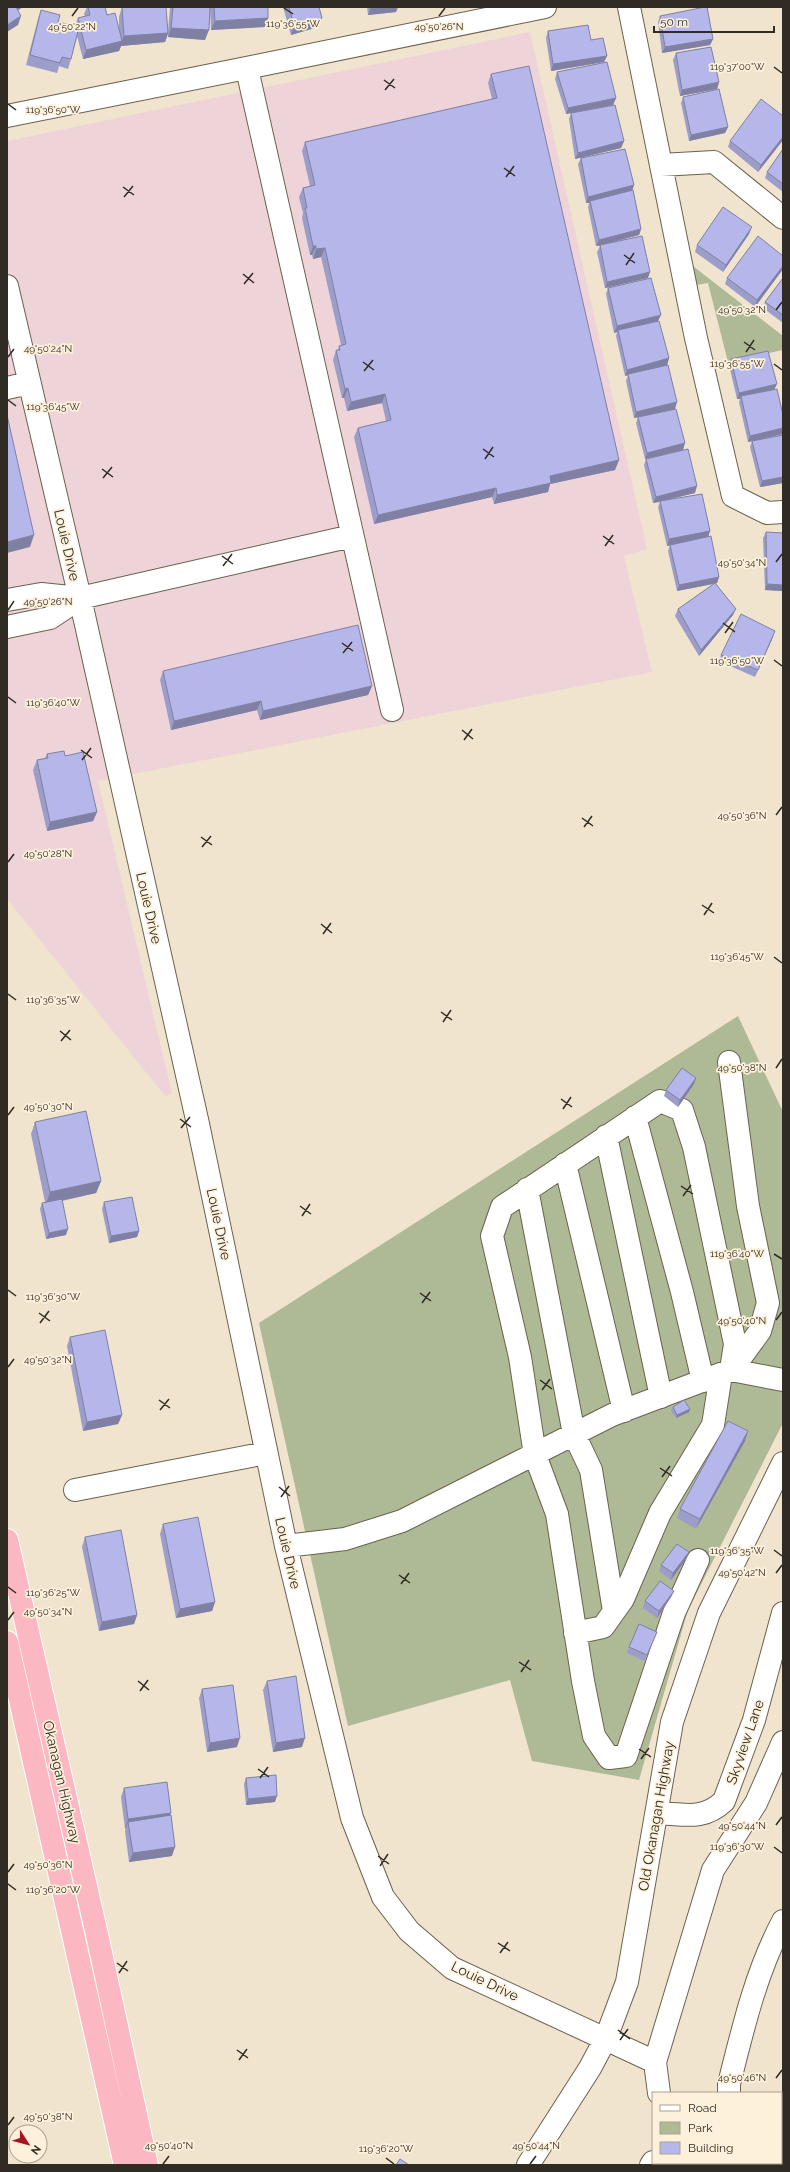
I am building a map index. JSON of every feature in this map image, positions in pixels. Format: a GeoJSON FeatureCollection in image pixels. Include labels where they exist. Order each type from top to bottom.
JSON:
{"type":"FeatureCollection","features":[{"type":"Feature","properties":{"kind":"highway","name":"Okanagan Highway"},"geometry":{"type":"LineString","coordinates":[[7,1540],[147,2165]]}},
{"type":"Feature","properties":{"kind":"highway","name":"Okanagan Highway"},"geometry":{"type":"LineString","coordinates":[[7,1642],[125,2165]]}},
{"type":"Feature","properties":{"kind":"street"},"geometry":{"type":"LineString","coordinates":[[7,116],[247,69],[368,42],[545,7]]}},
{"type":"Feature","properties":{"kind":"street"},"geometry":{"type":"LineString","coordinates":[[629,7],[696,338],[733,496],[768,513],[783,512]]}},
{"type":"Feature","properties":{"kind":"street"},"geometry":{"type":"LineString","coordinates":[[247,69],[392,710]]}},
{"type":"Feature","properties":{"kind":"street"},"geometry":{"type":"LineString","coordinates":[[661,165],[714,162],[783,218]]}},
{"type":"Feature","properties":{"kind":"street","name":"Louie Drive"},"geometry":{"type":"LineString","coordinates":[[7,286],[80,598],[198,1124],[286,1546],[352,1818],[383,1897],[409,1931],[452,1968],[655,2062]]}},
{"type":"Feature","properties":{"kind":"street"},"geometry":{"type":"LineString","coordinates":[[7,388],[29,383]]}},
{"type":"Feature","properties":{"kind":"street"},"geometry":{"type":"LineString","coordinates":[[7,600],[41,594],[80,598],[352,536]]}},
{"type":"Feature","properties":{"kind":"street"},"geometry":{"type":"LineString","coordinates":[[7,626],[50,618],[80,598]]}},
{"type":"Feature","properties":{"kind":"street"},"geometry":{"type":"LineString","coordinates":[[286,1546],[345,1539],[402,1522],[574,1434],[624,1411],[718,1375],[760,1331],[768,1303],[748,1206],[729,1062]]}},
{"type":"Feature","properties":{"kind":"street"},"geometry":{"type":"LineString","coordinates":[[575,1633],[603,1627],[623,1599],[660,1513],[713,1425],[718,1375],[736,1344],[694,1147],[682,1110],[660,1101],[502,1207],[492,1236],[520,1357],[535,1455],[557,1514],[575,1633],[594,1736],[610,1758],[626,1756],[674,1613],[698,1560]]}},
{"type":"Feature","properties":{"kind":"street"},"geometry":{"type":"LineString","coordinates":[[635,1117],[682,1292],[718,1375]]}},
{"type":"Feature","properties":{"kind":"street"},"geometry":{"type":"LineString","coordinates":[[606,1136],[661,1397]]}},
{"type":"Feature","properties":{"kind":"street"},"geometry":{"type":"LineString","coordinates":[[565,1164],[624,1411]]}},
{"type":"Feature","properties":{"kind":"street"},"geometry":{"type":"LineString","coordinates":[[527,1189],[574,1434],[591,1470],[614,1611]]}},
{"type":"Feature","properties":{"kind":"street"},"geometry":{"type":"LineString","coordinates":[[718,1375],[783,1380]]}},
{"type":"Feature","properties":{"kind":"street"},"geometry":{"type":"LineString","coordinates":[[75,1490],[266,1453]]}},
{"type":"Feature","properties":{"kind":"street","name":"Old Okanagan Highway"},"geometry":{"type":"LineString","coordinates":[[528,2165],[588,2071],[606,2038],[627,1982],[672,1722],[709,1613],[783,1463]]}},
{"type":"Feature","properties":{"kind":"street","name":"Skyview Lane"},"geometry":{"type":"LineString","coordinates":[[656,1813],[702,1815],[714,1811],[724,1801],[754,1720],[783,1613]]}},
{"type":"Feature","properties":{"kind":"street"},"geometry":{"type":"LineString","coordinates":[[659,2092],[655,2062],[713,1870],[756,1803],[783,1742]]}},
{"type":"Feature","properties":{"kind":"street"},"geometry":{"type":"LineString","coordinates":[[729,2092],[729,2084],[744,2023],[768,1950],[783,1921]]}},
{"type":"Feature","properties":{"kind":"shaded area"},"geometry":{"type":"Polygon","coordinates":[[[530,32],[647,549],[624,556],[652,672],[98,781],[172,1094],[165,1096],[7,899],[7,141],[530,32]]]}},
{"type":"Feature","properties":{"kind":"green space"},"geometry":{"type":"Polygon","coordinates":[[[689,263],[783,336],[783,350],[728,362],[708,283],[696,285],[689,263]]]}},
{"type":"Feature","properties":{"kind":"green space"},"geometry":{"type":"Polygon","coordinates":[[[738,1016],[783,1112],[783,1423],[688,1610],[639,1780],[532,1761],[510,1680],[348,1726],[259,1323],[738,1016]]]}},
{"type":"Feature","properties":{"kind":"building"},"geometry":{"type":"Polygon","coordinates":[[[7,7],[16,7],[21,16],[7,25],[7,7]]]}},
{"type":"Feature","properties":{"kind":"building"},"geometry":{"type":"Polygon","coordinates":[[[88,7],[105,7],[107,15],[115,13],[122,41],[86,50],[78,18],[90,15],[88,7]]]}},
{"type":"Feature","properties":{"kind":"building"},"geometry":{"type":"Polygon","coordinates":[[[122,7],[166,7],[168,33],[124,36],[122,7]]]}},
{"type":"Feature","properties":{"kind":"building"},"geometry":{"type":"Polygon","coordinates":[[[173,7],[210,7],[209,30],[171,28],[173,7]]]}},
{"type":"Feature","properties":{"kind":"building"},"geometry":{"type":"Polygon","coordinates":[[[214,7],[268,7],[268,18],[215,21],[214,7]]]}},
{"type":"Feature","properties":{"kind":"building"},"geometry":{"type":"Polygon","coordinates":[[[289,7],[319,7],[322,18],[294,26],[289,7]]]}},
{"type":"Feature","properties":{"kind":"building"},"geometry":{"type":"Polygon","coordinates":[[[707,7],[713,39],[665,47],[660,16],[707,7]]]}},
{"type":"Feature","properties":{"kind":"building"},"geometry":{"type":"Polygon","coordinates":[[[41,10],[60,15],[58,22],[79,27],[71,59],[62,57],[60,63],[30,55],[41,10]]]}},
{"type":"Feature","properties":{"kind":"building"},"geometry":{"type":"Polygon","coordinates":[[[588,25],[591,40],[603,38],[607,56],[553,64],[548,31],[588,25]]]}},
{"type":"Feature","properties":{"kind":"building"},"geometry":{"type":"Polygon","coordinates":[[[711,47],[719,82],[682,90],[676,53],[711,47]]]}},
{"type":"Feature","properties":{"kind":"building"},"geometry":{"type":"Polygon","coordinates":[[[607,62],[616,98],[568,108],[557,72],[607,62]]]}},
{"type":"Feature","properties":{"kind":"building"},"geometry":{"type":"Polygon","coordinates":[[[529,66],[619,460],[550,476],[551,483],[497,495],[496,488],[378,515],[358,428],[391,420],[385,394],[351,402],[348,388],[345,389],[336,350],[340,350],[339,346],[346,344],[325,248],[316,249],[316,246],[313,246],[305,208],[307,208],[303,188],[315,185],[305,142],[497,98],[491,74],[529,66]]]}},
{"type":"Feature","properties":{"kind":"building"},"geometry":{"type":"Polygon","coordinates":[[[719,89],[728,127],[691,135],[683,97],[719,89]]]}},
{"type":"Feature","properties":{"kind":"building"},"geometry":{"type":"Polygon","coordinates":[[[761,99],[783,116],[783,137],[761,165],[730,141],[761,99]]]}},
{"type":"Feature","properties":{"kind":"building"},"geometry":{"type":"Polygon","coordinates":[[[615,105],[624,141],[578,153],[571,113],[615,105]]]}},
{"type":"Feature","properties":{"kind":"building"},"geometry":{"type":"Polygon","coordinates":[[[625,149],[634,185],[588,197],[581,158],[625,149]]]}},
{"type":"Feature","properties":{"kind":"building"},"geometry":{"type":"Polygon","coordinates":[[[783,149],[783,184],[767,172],[783,149]]]}},
{"type":"Feature","properties":{"kind":"building"},"geometry":{"type":"Polygon","coordinates":[[[633,190],[641,229],[599,240],[590,201],[633,190]]]}},
{"type":"Feature","properties":{"kind":"building"},"geometry":{"type":"Polygon","coordinates":[[[723,207],[752,227],[726,265],[697,245],[723,207]]]}},
{"type":"Feature","properties":{"kind":"building"},"geometry":{"type":"Polygon","coordinates":[[[642,236],[650,272],[607,282],[600,245],[642,236]]]}},
{"type":"Feature","properties":{"kind":"building"},"geometry":{"type":"Polygon","coordinates":[[[758,236],[783,256],[783,266],[757,300],[727,278],[758,236]]]}},
{"type":"Feature","properties":{"kind":"building"},"geometry":{"type":"Polygon","coordinates":[[[651,278],[661,315],[617,326],[608,288],[651,278]]]}},
{"type":"Feature","properties":{"kind":"building"},"geometry":{"type":"Polygon","coordinates":[[[783,278],[783,315],[765,302],[783,278]]]}},
{"type":"Feature","properties":{"kind":"building"},"geometry":{"type":"Polygon","coordinates":[[[659,321],[669,358],[627,370],[618,330],[659,321]]]}},
{"type":"Feature","properties":{"kind":"building"},"geometry":{"type":"Polygon","coordinates":[[[768,351],[777,384],[739,393],[731,359],[768,351]]]}},
{"type":"Feature","properties":{"kind":"building"},"geometry":{"type":"Polygon","coordinates":[[[668,365],[677,402],[636,412],[628,374],[668,365]]]}},
{"type":"Feature","properties":{"kind":"building"},"geometry":{"type":"Polygon","coordinates":[[[777,389],[783,415],[783,428],[750,436],[741,396],[777,389]]]}},
{"type":"Feature","properties":{"kind":"building"},"geometry":{"type":"Polygon","coordinates":[[[676,409],[685,443],[647,453],[638,417],[676,409]]]}},
{"type":"Feature","properties":{"kind":"building"},"geometry":{"type":"Polygon","coordinates":[[[7,415],[34,535],[7,542],[7,415]]]}},
{"type":"Feature","properties":{"kind":"building"},"geometry":{"type":"Polygon","coordinates":[[[783,435],[783,477],[762,481],[752,441],[783,435]]]}},
{"type":"Feature","properties":{"kind":"building"},"geometry":{"type":"Polygon","coordinates":[[[688,449],[697,486],[656,497],[646,459],[688,449]]]}},
{"type":"Feature","properties":{"kind":"building"},"geometry":{"type":"Polygon","coordinates":[[[702,494],[710,531],[669,539],[660,501],[702,494]]]}},
{"type":"Feature","properties":{"kind":"building"},"geometry":{"type":"Polygon","coordinates":[[[766,532],[783,533],[783,585],[767,584],[766,532]]]}},
{"type":"Feature","properties":{"kind":"building"},"geometry":{"type":"Polygon","coordinates":[[[711,536],[719,577],[679,585],[670,545],[711,536]]]}},
{"type":"Feature","properties":{"kind":"building"},"geometry":{"type":"Polygon","coordinates":[[[715,583],[736,609],[701,650],[678,609],[715,583]]]}},
{"type":"Feature","properties":{"kind":"building"},"geometry":{"type":"Polygon","coordinates":[[[741,614],[775,631],[758,670],[721,655],[741,614]]]}},
{"type":"Feature","properties":{"kind":"building"},"geometry":{"type":"Polygon","coordinates":[[[358,625],[372,686],[263,711],[261,701],[174,721],[163,671],[358,625]]]}},
{"type":"Feature","properties":{"kind":"building"},"geometry":{"type":"Polygon","coordinates":[[[64,751],[65,756],[83,752],[97,812],[50,822],[37,760],[48,758],[47,754],[64,751]]]}},
{"type":"Feature","properties":{"kind":"building"},"geometry":{"type":"Polygon","coordinates":[[[682,1068],[696,1078],[680,1100],[666,1090],[682,1068]]]}},
{"type":"Feature","properties":{"kind":"building"},"geometry":{"type":"Polygon","coordinates":[[[86,1111],[101,1181],[50,1192],[35,1122],[86,1111]]]}},
{"type":"Feature","properties":{"kind":"building"},"geometry":{"type":"Polygon","coordinates":[[[132,1197],[139,1231],[111,1236],[104,1202],[132,1197]]]}},
{"type":"Feature","properties":{"kind":"building"},"geometry":{"type":"Polygon","coordinates":[[[62,1199],[68,1229],[49,1233],[42,1203],[62,1199]]]}},
{"type":"Feature","properties":{"kind":"building"},"geometry":{"type":"Polygon","coordinates":[[[105,1330],[122,1415],[87,1422],[70,1337],[105,1330]]]}},
{"type":"Feature","properties":{"kind":"building"},"geometry":{"type":"Polygon","coordinates":[[[684,1400],[690,1409],[677,1415],[673,1407],[684,1400]]]}},
{"type":"Feature","properties":{"kind":"building"},"geometry":{"type":"Polygon","coordinates":[[[728,1421],[748,1431],[700,1519],[680,1509],[728,1421]]]}},
{"type":"Feature","properties":{"kind":"building"},"geometry":{"type":"Polygon","coordinates":[[[198,1517],[215,1602],[180,1609],[163,1524],[198,1517]]]}},
{"type":"Feature","properties":{"kind":"building"},"geometry":{"type":"Polygon","coordinates":[[[121,1530],[137,1615],[102,1622],[85,1537],[121,1530]]]}},
{"type":"Feature","properties":{"kind":"building"},"geometry":{"type":"Polygon","coordinates":[[[677,1544],[689,1552],[673,1573],[661,1565],[677,1544]]]}},
{"type":"Feature","properties":{"kind":"building"},"geometry":{"type":"Polygon","coordinates":[[[660,1581],[674,1591],[659,1611],[645,1601],[660,1581]]]}},
{"type":"Feature","properties":{"kind":"building"},"geometry":{"type":"Polygon","coordinates":[[[639,1624],[657,1632],[647,1655],[629,1647],[639,1624]]]}},
{"type":"Feature","properties":{"kind":"building"},"geometry":{"type":"Polygon","coordinates":[[[296,1676],[305,1738],[276,1743],[267,1681],[296,1676]]]}},
{"type":"Feature","properties":{"kind":"building"},"geometry":{"type":"Polygon","coordinates":[[[233,1685],[240,1738],[210,1743],[202,1689],[233,1685]]]}},
{"type":"Feature","properties":{"kind":"building"},"geometry":{"type":"Polygon","coordinates":[[[276,1775],[277,1796],[248,1799],[246,1778],[276,1775]]]}},
{"type":"Feature","properties":{"kind":"building"},"geometry":{"type":"Polygon","coordinates":[[[167,1782],[171,1813],[128,1819],[124,1788],[167,1782]]]}},
{"type":"Feature","properties":{"kind":"building"},"geometry":{"type":"Polygon","coordinates":[[[171,1815],[175,1847],[133,1853],[128,1822],[171,1815]]]}},
{"type":"Feature","properties":{"kind":"building"},"geometry":{"type":"Polygon","coordinates":[[[400,2159],[409,2165],[396,2165],[400,2159]]]}}]}
